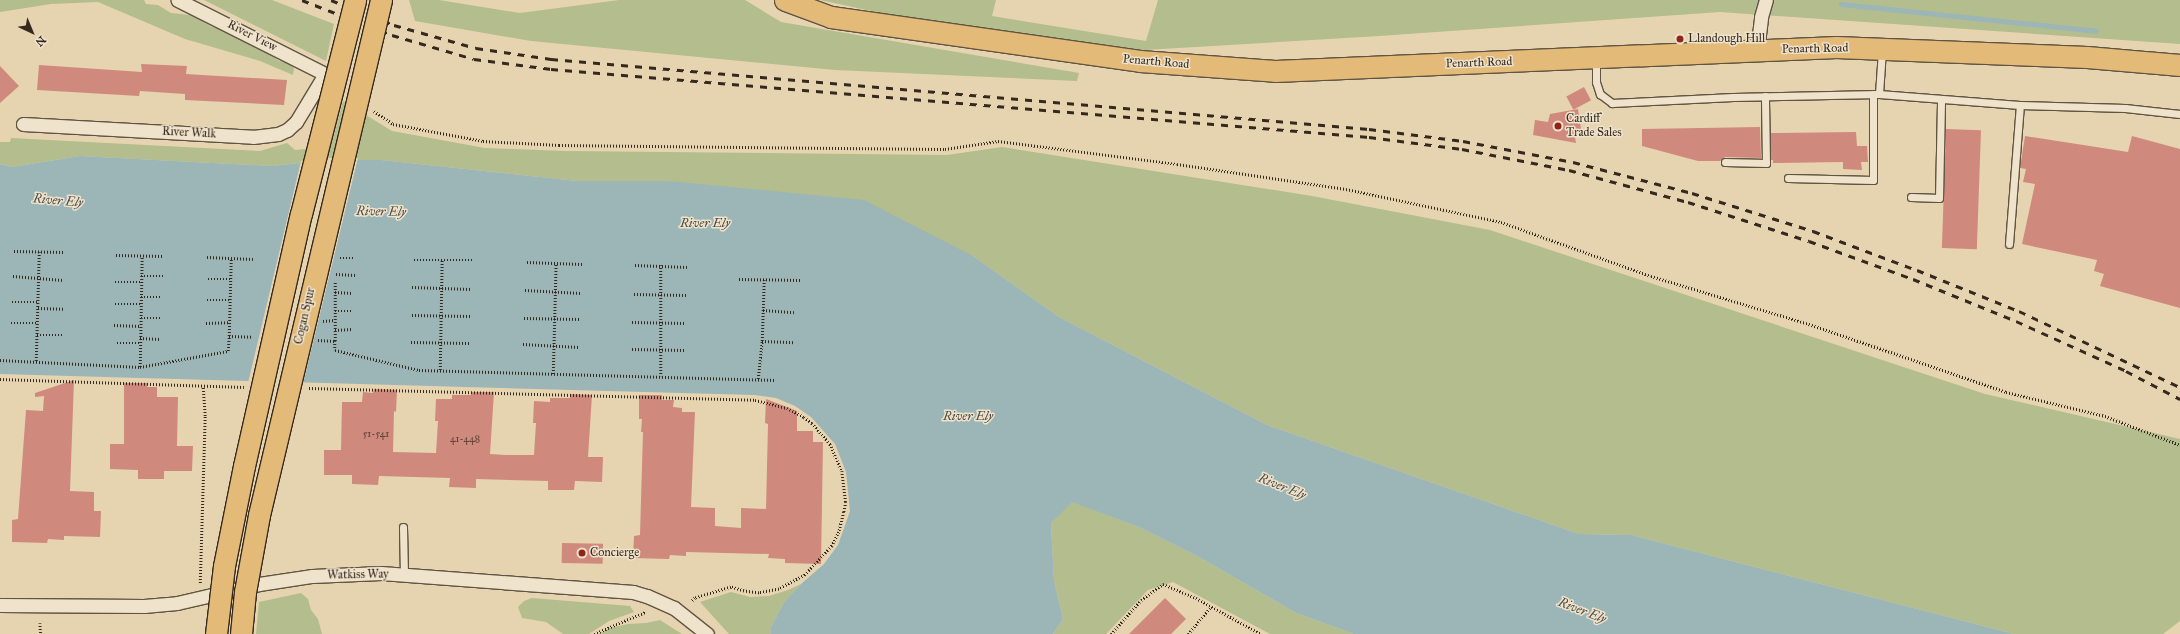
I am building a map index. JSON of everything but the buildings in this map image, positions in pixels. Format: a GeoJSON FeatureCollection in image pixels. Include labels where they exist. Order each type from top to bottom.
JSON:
{"type":"FeatureCollection","features":[{"type":"Feature","properties":{"kind":"main road"},"geometry":{"type":"LineString","coordinates":[[216,634],[224,566],[244,466],[301,214],[355,0]]}},
{"type":"Feature","properties":{"kind":"main road","name":"Cogan Spur"},"geometry":{"type":"LineString","coordinates":[[241,634],[245,592],[259,515],[381,0]]}},
{"type":"Feature","properties":{"kind":"main road","name":"Penarth Road"},"geometry":{"type":"LineString","coordinates":[[785,0],[831,17],[1140,61],[1275,71],[1836,47],[2087,57],[2180,65]]}},
{"type":"Feature","properties":{"kind":"street","name":"River View"},"geometry":{"type":"LineString","coordinates":[[178,0],[325,74]]}},
{"type":"Feature","properties":{"kind":"street"},"geometry":{"type":"LineString","coordinates":[[1757,51],[1761,17],[1766,0]]}},
{"type":"Feature","properties":{"kind":"street","name":"River Walk"},"geometry":{"type":"LineString","coordinates":[[22,124],[264,136],[286,130],[296,122],[325,74]]}},
{"type":"Feature","properties":{"kind":"street","name":"Watkiss Way"},"geometry":{"type":"LineString","coordinates":[[0,605],[144,606],[177,602],[259,584],[312,576],[358,574],[404,575],[633,592],[647,596],[674,608],[706,634]]}},
{"type":"Feature","properties":{"kind":"lane"},"geometry":{"type":"LineString","coordinates":[[1788,178],[1873,180],[1876,94],[1882,50]]}},
{"type":"Feature","properties":{"kind":"lane"},"geometry":{"type":"LineString","coordinates":[[1596,58],[1596,82],[1600,94],[1612,103],[1765,96],[1876,94],[2020,105],[2124,108],[2180,114]]}},
{"type":"Feature","properties":{"kind":"lane"},"geometry":{"type":"LineString","coordinates":[[1724,162],[1766,163],[1765,96]]}},
{"type":"Feature","properties":{"kind":"lane"},"geometry":{"type":"LineString","coordinates":[[1911,197],[1939,198],[1941,99]]}},
{"type":"Feature","properties":{"kind":"lane"},"geometry":{"type":"LineString","coordinates":[[2009,244],[2020,105]]}},
{"type":"Feature","properties":{"kind":"lane"},"geometry":{"type":"LineString","coordinates":[[403,527],[404,575]]}},
{"type":"Feature","properties":{"kind":"path"},"geometry":{"type":"LineString","coordinates":[[369,107],[393,124],[483,141],[559,145],[945,149],[998,141],[1176,164],[1346,189],[1501,222],[1651,276],[1806,323],[2006,392],[2105,416],[2180,445]]}},
{"type":"Feature","properties":{"kind":"path"},"geometry":{"type":"LineString","coordinates":[[14,251],[65,252]]}},
{"type":"Feature","properties":{"kind":"path"},"geometry":{"type":"LineString","coordinates":[[36,361],[38,252]]}},
{"type":"Feature","properties":{"kind":"path"},"geometry":{"type":"LineString","coordinates":[[116,255],[164,256]]}},
{"type":"Feature","properties":{"kind":"path"},"geometry":{"type":"LineString","coordinates":[[140,367],[142,256]]}},
{"type":"Feature","properties":{"kind":"path"},"geometry":{"type":"LineString","coordinates":[[207,258],[253,259]]}},
{"type":"Feature","properties":{"kind":"path"},"geometry":{"type":"LineString","coordinates":[[0,360],[140,367],[228,351],[231,258]]}},
{"type":"Feature","properties":{"kind":"path"},"geometry":{"type":"LineString","coordinates":[[414,260],[474,260]]}},
{"type":"Feature","properties":{"kind":"path"},"geometry":{"type":"LineString","coordinates":[[440,370],[442,260]]}},
{"type":"Feature","properties":{"kind":"path"},"geometry":{"type":"LineString","coordinates":[[527,262],[582,264]]}},
{"type":"Feature","properties":{"kind":"path"},"geometry":{"type":"LineString","coordinates":[[553,374],[556,263]]}},
{"type":"Feature","properties":{"kind":"path"},"geometry":{"type":"LineString","coordinates":[[635,265],[687,267]]}},
{"type":"Feature","properties":{"kind":"path"},"geometry":{"type":"LineString","coordinates":[[661,266],[661,376]]}},
{"type":"Feature","properties":{"kind":"path"},"geometry":{"type":"LineString","coordinates":[[335,273],[335,350],[419,370],[775,380]]}},
{"type":"Feature","properties":{"kind":"path"},"geometry":{"type":"LineString","coordinates":[[13,276],[63,280]]}},
{"type":"Feature","properties":{"kind":"path"},"geometry":{"type":"LineString","coordinates":[[141,276],[163,276]]}},
{"type":"Feature","properties":{"kind":"path"},"geometry":{"type":"LineString","coordinates":[[208,279],[231,280]]}},
{"type":"Feature","properties":{"kind":"path"},"geometry":{"type":"LineString","coordinates":[[739,279],[800,280]]}},
{"type":"Feature","properties":{"kind":"path"},"geometry":{"type":"LineString","coordinates":[[758,379],[762,341],[764,280]]}},
{"type":"Feature","properties":{"kind":"path"},"geometry":{"type":"LineString","coordinates":[[115,282],[141,282]]}},
{"type":"Feature","properties":{"kind":"path"},"geometry":{"type":"LineString","coordinates":[[412,287],[471,289]]}},
{"type":"Feature","properties":{"kind":"path"},"geometry":{"type":"LineString","coordinates":[[525,290],[581,293]]}},
{"type":"Feature","properties":{"kind":"path"},"geometry":{"type":"LineString","coordinates":[[335,292],[353,293]]}},
{"type":"Feature","properties":{"kind":"path"},"geometry":{"type":"LineString","coordinates":[[634,294],[686,295]]}},
{"type":"Feature","properties":{"kind":"path"},"geometry":{"type":"LineString","coordinates":[[141,297],[162,297]]}},
{"type":"Feature","properties":{"kind":"path"},"geometry":{"type":"LineString","coordinates":[[207,300],[230,300]]}},
{"type":"Feature","properties":{"kind":"path"},"geometry":{"type":"LineString","coordinates":[[12,302],[38,302]]}},
{"type":"Feature","properties":{"kind":"path"},"geometry":{"type":"LineString","coordinates":[[115,304],[141,304]]}},
{"type":"Feature","properties":{"kind":"path"},"geometry":{"type":"LineString","coordinates":[[38,308],[63,308]]}},
{"type":"Feature","properties":{"kind":"path"},"geometry":{"type":"LineString","coordinates":[[335,311],[352,310]]}},
{"type":"Feature","properties":{"kind":"path"},"geometry":{"type":"LineString","coordinates":[[763,310],[794,312]]}},
{"type":"Feature","properties":{"kind":"path"},"geometry":{"type":"LineString","coordinates":[[412,315],[470,316]]}},
{"type":"Feature","properties":{"kind":"path"},"geometry":{"type":"LineString","coordinates":[[141,318],[162,318]]}},
{"type":"Feature","properties":{"kind":"path"},"geometry":{"type":"LineString","coordinates":[[524,318],[580,319]]}},
{"type":"Feature","properties":{"kind":"path"},"geometry":{"type":"LineString","coordinates":[[206,323],[229,322]]}},
{"type":"Feature","properties":{"kind":"path"},"geometry":{"type":"LineString","coordinates":[[632,322],[685,323]]}},
{"type":"Feature","properties":{"kind":"path"},"geometry":{"type":"LineString","coordinates":[[11,323],[37,323]]}},
{"type":"Feature","properties":{"kind":"path"},"geometry":{"type":"LineString","coordinates":[[114,325],[140,326]]}},
{"type":"Feature","properties":{"kind":"path"},"geometry":{"type":"LineString","coordinates":[[335,330],[352,329]]}},
{"type":"Feature","properties":{"kind":"path"},"geometry":{"type":"LineString","coordinates":[[37,335],[62,335]]}},
{"type":"Feature","properties":{"kind":"path"},"geometry":{"type":"LineString","coordinates":[[229,336],[259,337]]}},
{"type":"Feature","properties":{"kind":"path"},"geometry":{"type":"LineString","coordinates":[[140,338],[160,338]]}},
{"type":"Feature","properties":{"kind":"path"},"geometry":{"type":"LineString","coordinates":[[312,340],[335,341]]}},
{"type":"Feature","properties":{"kind":"path"},"geometry":{"type":"LineString","coordinates":[[762,341],[796,342]]}},
{"type":"Feature","properties":{"kind":"path"},"geometry":{"type":"LineString","coordinates":[[411,342],[469,343]]}},
{"type":"Feature","properties":{"kind":"path"},"geometry":{"type":"LineString","coordinates":[[117,343],[140,343]]}},
{"type":"Feature","properties":{"kind":"path"},"geometry":{"type":"LineString","coordinates":[[523,344],[579,347]]}},
{"type":"Feature","properties":{"kind":"path"},"geometry":{"type":"LineString","coordinates":[[632,349],[684,350]]}},
{"type":"Feature","properties":{"kind":"path"},"geometry":{"type":"LineString","coordinates":[[0,379],[250,387]]}},
{"type":"Feature","properties":{"kind":"path"},"geometry":{"type":"LineString","coordinates":[[200,584],[205,416],[203,386]]}},
{"type":"Feature","properties":{"kind":"path"},"geometry":{"type":"LineString","coordinates":[[305,388],[755,400],[787,408],[804,417],[830,444],[842,471],[846,502],[839,532],[832,546],[805,575],[779,589],[759,593],[731,587],[695,598],[692,601]]}},
{"type":"Feature","properties":{"kind":"path"},"geometry":{"type":"LineString","coordinates":[[1111,634],[1141,600],[1163,584],[1211,606],[1261,634]]}},
{"type":"Feature","properties":{"kind":"path"},"geometry":{"type":"LineString","coordinates":[[1188,634],[1211,606]]}},
{"type":"Feature","properties":{"kind":"path"},"geometry":{"type":"LineString","coordinates":[[594,634],[649,610]]}},
{"type":"Feature","properties":{"kind":"path"},"geometry":{"type":"LineString","coordinates":[[40,623],[41,634]]}},
{"type":"Feature","properties":{"kind":"green space"},"geometry":{"type":"Polygon","coordinates":[[[0,0],[144,0],[146,4],[158,5],[171,13],[191,15],[212,27],[224,29],[241,40],[258,46],[279,61],[289,62],[294,68],[293,75],[260,61],[185,39],[98,2],[51,4],[0,12],[0,0]]]}},
{"type":"Feature","properties":{"kind":"green space"},"geometry":{"type":"Polygon","coordinates":[[[204,0],[272,0],[334,24],[326,61],[204,0]]]}},
{"type":"Feature","properties":{"kind":"green space"},"geometry":{"type":"Polygon","coordinates":[[[409,0],[439,0],[520,13],[619,0],[745,0],[781,22],[1079,73],[1077,81],[835,70],[531,41],[415,21],[409,0]]]}},
{"type":"Feature","properties":{"kind":"green space"},"geometry":{"type":"Polygon","coordinates":[[[820,0],[996,0],[992,16],[1146,41],[1158,0],[2180,0],[2180,44],[1720,12],[1379,36],[1145,50],[951,28],[820,0]]]}},
{"type":"Feature","properties":{"kind":"green space"},"geometry":{"type":"Polygon","coordinates":[[[343,101],[392,131],[485,148],[566,151],[947,155],[1002,147],[1312,196],[1490,230],[1985,394],[2180,439],[2180,621],[2163,634],[2014,634],[1631,535],[1579,534],[1267,425],[1059,317],[973,256],[669,181],[577,181],[381,160],[328,160],[272,166],[80,156],[12,167],[0,164],[0,142],[10,142],[11,138],[260,151],[287,143],[295,150],[331,146],[343,101]]]}},
{"type":"Feature","properties":{"kind":"green space"},"geometry":{"type":"Polygon","coordinates":[[[1071,501],[1139,527],[1199,557],[1296,613],[1354,634],[1270,634],[1173,582],[1148,590],[1106,634],[1053,634],[1063,619],[1054,581],[1051,523],[1071,501]]]}},
{"type":"Feature","properties":{"kind":"green space"},"geometry":{"type":"Polygon","coordinates":[[[801,584],[784,602],[770,629],[771,634],[729,634],[700,602],[731,592],[750,597],[769,596],[801,584]]]}},
{"type":"Feature","properties":{"kind":"green space"},"geometry":{"type":"Polygon","coordinates":[[[301,593],[308,599],[311,610],[318,619],[322,634],[256,634],[259,602],[301,593]]]}},
{"type":"Feature","properties":{"kind":"green space"},"geometry":{"type":"Polygon","coordinates":[[[532,598],[630,606],[634,612],[609,621],[589,634],[563,634],[546,622],[522,618],[518,607],[524,601],[532,598]]]}},
{"type":"Feature","properties":{"kind":"green space"},"geometry":{"type":"Polygon","coordinates":[[[660,620],[682,634],[599,634],[610,628],[660,620]]]}},
{"type":"Feature","properties":{"kind":"water","name":"River Ely"},"geometry":{"type":"Polygon","coordinates":[[[80,156],[272,166],[328,160],[381,160],[577,181],[669,181],[864,200],[973,256],[1059,317],[1267,425],[1579,534],[1631,535],[2014,634],[1354,634],[1296,613],[1199,557],[1139,527],[1072,502],[1051,523],[1054,581],[1063,619],[1053,634],[771,634],[770,629],[784,602],[801,584],[824,564],[838,545],[850,511],[846,472],[835,444],[811,417],[795,406],[776,398],[754,395],[0,374],[0,164],[12,167],[80,156]]]}},
{"type":"Feature","properties":{"kind":"pier"},"geometry":{"type":"Polygon","coordinates":[[[328,158],[358,158],[303,384],[248,383],[301,161],[328,158]]]}},
{"type":"Feature","properties":{"kind":"waterway"},"geometry":{"type":"LineString","coordinates":[[1841,4],[2096,31]]}},
{"type":"Feature","properties":{"kind":"railway"},"geometry":{"type":"LineString","coordinates":[[302,0],[392,35],[474,59],[551,69],[1369,137],[1462,149],[1569,170],[1688,202],[1809,241],[1913,279],[2016,321],[2126,371],[2180,399]]}},
{"type":"Feature","properties":{"kind":"railway"},"geometry":{"type":"LineString","coordinates":[[331,0],[394,25],[476,48],[551,59],[1369,129],[1463,141],[1573,162],[1692,193],[1813,231],[1917,270],[2019,311],[2180,387]]}},
{"type":"Feature","properties":{"kind":"place","name":"Llandough Hill"},"geometry":{"type":"Point","coordinates":[1680,39]}},
{"type":"Feature","properties":{"kind":"place","name":"Cardiff Trade Sales"},"geometry":{"type":"Point","coordinates":[1558,126]}},
{"type":"Feature","properties":{"kind":"place","name":"Concierge"},"geometry":{"type":"Point","coordinates":[582,553]}}]}
